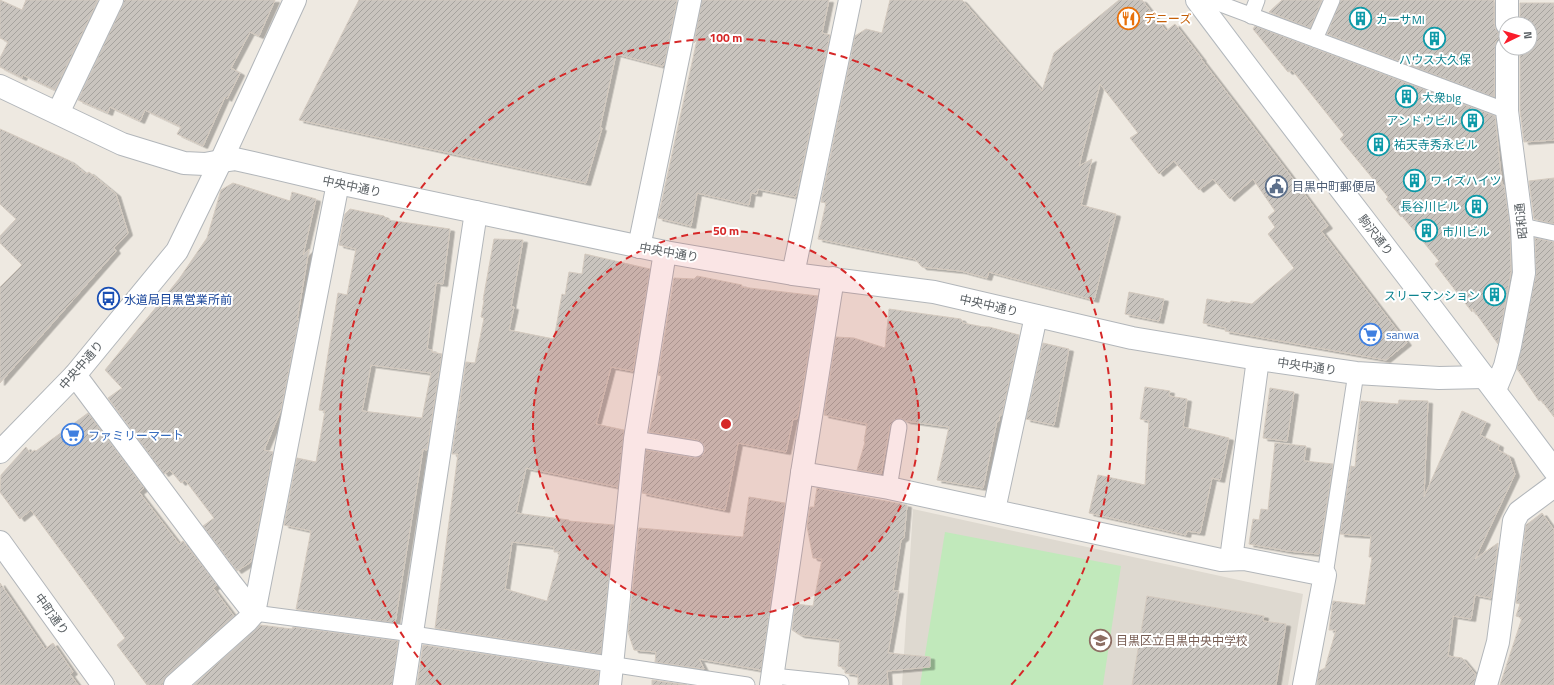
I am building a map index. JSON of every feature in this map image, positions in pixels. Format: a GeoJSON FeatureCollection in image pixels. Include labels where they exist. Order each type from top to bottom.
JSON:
{"type":"FeatureCollection","features":[{"type":"Feature","properties":{"kind":"street"},"geometry":{"type":"LineString","coordinates":[[58,113],[112,0]]}},
{"type":"Feature","properties":{"kind":"street"},"geometry":{"type":"LineString","coordinates":[[0,86],[122,144],[184,163],[205,164],[221,161],[295,0]]}},
{"type":"Feature","properties":{"kind":"street"},"geometry":{"type":"LineString","coordinates":[[639,247],[690,0]]}},
{"type":"Feature","properties":{"kind":"street"},"geometry":{"type":"LineString","coordinates":[[793,274],[850,0]]}},
{"type":"Feature","properties":{"kind":"street","name":"駒沢通り"},"geometry":{"type":"LineString","coordinates":[[1197,0],[1275,104],[1490,383],[1554,470]]}},
{"type":"Feature","properties":{"kind":"street"},"geometry":{"type":"LineString","coordinates":[[1507,0],[1507,16]]}},
{"type":"Feature","properties":{"kind":"street","name":"昭和通"},"geometry":{"type":"LineString","coordinates":[[1490,383],[1505,366],[1524,274],[1522,226],[1507,111],[1507,56]]}},
{"type":"Feature","properties":{"kind":"street","name":"中央中通り"},"geometry":{"type":"LineString","coordinates":[[0,452],[74,375],[177,251],[221,161],[235,159],[338,183],[639,247],[793,274],[934,292],[1132,338],[1258,359],[1356,372],[1490,383]]}},
{"type":"Feature","properties":{"kind":"street"},"geometry":{"type":"LineString","coordinates":[[175,685],[254,613],[338,183]]}},
{"type":"Feature","properties":{"kind":"street"},"geometry":{"type":"LineString","coordinates":[[404,685],[413,634],[476,212]]}},
{"type":"Feature","properties":{"kind":"street"},"geometry":{"type":"LineString","coordinates":[[611,675],[635,440],[665,252]]}},
{"type":"Feature","properties":{"kind":"street"},"geometry":{"type":"LineString","coordinates":[[772,681],[802,473],[833,278]]}},
{"type":"Feature","properties":{"kind":"street"},"geometry":{"type":"LineString","coordinates":[[994,510],[1036,316]]}},
{"type":"Feature","properties":{"kind":"street"},"geometry":{"type":"LineString","coordinates":[[1231,560],[1258,359]]}},
{"type":"Feature","properties":{"kind":"street"},"geometry":{"type":"LineString","coordinates":[[74,375],[254,613]]}},
{"type":"Feature","properties":{"kind":"street"},"geometry":{"type":"LineString","coordinates":[[802,473],[889,488],[1221,560],[1244,559],[1325,575],[1304,685]]}},
{"type":"Feature","properties":{"kind":"street"},"geometry":{"type":"LineString","coordinates":[[1486,685],[1498,642],[1514,521],[1519,512],[1554,486]]}},
{"type":"Feature","properties":{"kind":"street","name":"中町通り"},"geometry":{"type":"LineString","coordinates":[[0,542],[103,685]]}},
{"type":"Feature","properties":{"kind":"lane"},"geometry":{"type":"LineString","coordinates":[[1210,0],[1507,111]]}},
{"type":"Feature","properties":{"kind":"lane"},"geometry":{"type":"LineString","coordinates":[[1252,16],[1257,0]]}},
{"type":"Feature","properties":{"kind":"lane"},"geometry":{"type":"LineString","coordinates":[[1315,39],[1332,0]]}},
{"type":"Feature","properties":{"kind":"lane"},"geometry":{"type":"LineString","coordinates":[[1522,226],[1554,233]]}},
{"type":"Feature","properties":{"kind":"lane"},"geometry":{"type":"LineString","coordinates":[[1325,575],[1356,372]]}},
{"type":"Feature","properties":{"kind":"lane"},"geometry":{"type":"LineString","coordinates":[[889,488],[899,427]]}},
{"type":"Feature","properties":{"kind":"lane"},"geometry":{"type":"LineString","coordinates":[[635,440],[696,449]]}},
{"type":"Feature","properties":{"kind":"lane"},"geometry":{"type":"LineString","coordinates":[[254,613],[413,634],[611,675],[747,685]]}},
{"type":"Feature","properties":{"kind":"lane"},"geometry":{"type":"LineString","coordinates":[[772,681],[841,683]]}},
{"type":"Feature","properties":{"kind":"shaded area","name":"目黒区立目黒中央中学校"},"geometry":{"type":"Polygon","coordinates":[[[913,509],[1303,594],[1288,685],[902,685],[913,509]]]}},
{"type":"Feature","properties":{"kind":"green space"},"geometry":{"type":"Polygon","coordinates":[[[945,532],[1121,566],[1103,685],[920,685],[945,532]]]}},
{"type":"Feature","properties":{"kind":"building"},"geometry":{"type":"Polygon","coordinates":[[[0,0],[22,10],[26,0],[98,0],[55,90],[23,75],[22,78],[0,67],[0,58],[8,42],[0,38],[0,0]]]}},
{"type":"Feature","properties":{"kind":"building"},"geometry":{"type":"Polygon","coordinates":[[[124,0],[275,0],[259,36],[250,32],[231,68],[240,73],[227,99],[225,97],[203,146],[177,134],[181,127],[145,110],[140,121],[110,107],[108,113],[78,100],[124,0]]]}},
{"type":"Feature","properties":{"kind":"building"},"geometry":{"type":"Polygon","coordinates":[[[359,0],[677,0],[664,65],[662,66],[616,54],[600,128],[602,128],[586,183],[299,120],[359,0]]]}},
{"type":"Feature","properties":{"kind":"building"},"geometry":{"type":"Polygon","coordinates":[[[702,0],[829,0],[822,33],[830,35],[796,197],[758,189],[757,194],[751,193],[749,205],[697,193],[691,226],[658,218],[697,40],[694,43],[702,0]]]}},
{"type":"Feature","properties":{"kind":"building"},"geometry":{"type":"Polygon","coordinates":[[[890,0],[962,0],[1042,91],[1054,53],[1119,0],[1142,0],[1166,31],[1175,24],[1328,226],[1321,231],[1407,343],[1386,360],[1225,331],[1226,328],[1203,323],[1207,299],[1230,303],[1231,301],[1252,304],[1294,268],[1268,234],[1275,227],[1268,217],[1275,211],[1253,179],[1230,199],[1213,179],[1199,190],[1174,161],[1159,174],[1130,138],[1138,133],[1100,84],[1079,166],[1092,159],[1081,205],[1116,214],[1094,300],[989,272],[987,278],[961,271],[922,267],[915,259],[818,239],[826,203],[821,202],[855,36],[866,29],[882,33],[890,0]]]}},
{"type":"Feature","properties":{"kind":"building"},"geometry":{"type":"Polygon","coordinates":[[[1282,0],[1322,0],[1310,28],[1269,12],[1282,0]]]}},
{"type":"Feature","properties":{"kind":"building"},"geometry":{"type":"Polygon","coordinates":[[[1341,0],[1494,0],[1494,24],[1498,32],[1498,39],[1496,41],[1495,48],[1494,97],[1327,34],[1341,0]]]}},
{"type":"Feature","properties":{"kind":"building"},"geometry":{"type":"Polygon","coordinates":[[[1520,3],[1554,3],[1554,140],[1524,142],[1520,110],[1520,56],[1538,56],[1538,16],[1520,16],[1520,3]]]}},
{"type":"Feature","properties":{"kind":"building"},"geometry":{"type":"Polygon","coordinates":[[[1255,26],[1495,116],[1502,186],[1504,185],[1510,227],[1511,272],[1498,344],[1472,308],[1472,312],[1435,264],[1439,261],[1386,199],[1388,197],[1340,139],[1344,135],[1292,70],[1288,72],[1253,29],[1255,26]]]}},
{"type":"Feature","properties":{"kind":"building"},"geometry":{"type":"Polygon","coordinates":[[[0,129],[70,161],[86,174],[89,172],[116,194],[128,233],[114,248],[116,251],[0,383],[0,287],[22,265],[0,243],[0,236],[16,219],[0,204],[0,129]]]}},
{"type":"Feature","properties":{"kind":"building"},"geometry":{"type":"Polygon","coordinates":[[[1554,178],[1554,224],[1534,219],[1529,181],[1554,178]]]}},
{"type":"Feature","properties":{"kind":"building"},"geometry":{"type":"Polygon","coordinates":[[[233,183],[290,201],[292,192],[316,199],[303,255],[309,249],[297,320],[299,319],[281,410],[264,450],[273,452],[251,562],[237,571],[203,526],[214,518],[185,480],[181,483],[170,470],[164,474],[108,398],[122,388],[105,370],[179,279],[207,238],[221,190],[233,183]]]}},
{"type":"Feature","properties":{"kind":"building"},"geometry":{"type":"Polygon","coordinates":[[[350,209],[384,216],[388,220],[450,229],[443,284],[436,283],[427,349],[432,350],[432,352],[442,354],[427,450],[423,449],[395,623],[296,609],[311,531],[284,525],[297,458],[316,462],[325,411],[319,410],[338,293],[347,295],[356,249],[339,245],[345,214],[350,209]],[[371,365],[362,411],[422,418],[431,373],[371,365]]]}},
{"type":"Feature","properties":{"kind":"building"},"geometry":{"type":"Polygon","coordinates":[[[1535,238],[1554,242],[1554,417],[1541,400],[1539,401],[1517,369],[1536,275],[1535,238]]]}},
{"type":"Feature","properties":{"kind":"building"},"geometry":{"type":"Polygon","coordinates":[[[494,239],[523,240],[511,307],[514,307],[509,330],[554,339],[562,294],[565,295],[569,272],[582,274],[585,254],[650,269],[633,371],[611,367],[596,424],[624,430],[618,487],[526,468],[516,513],[569,521],[614,525],[601,654],[435,628],[458,454],[452,454],[466,362],[475,363],[484,318],[481,317],[494,239]],[[512,542],[505,589],[547,601],[560,552],[554,552],[554,547],[512,542]]]}},
{"type":"Feature","properties":{"kind":"building"},"geometry":{"type":"Polygon","coordinates":[[[697,276],[742,285],[741,287],[818,296],[799,410],[797,419],[793,419],[786,452],[738,443],[725,510],[642,493],[646,450],[695,458],[703,455],[705,451],[704,445],[698,440],[649,432],[661,376],[658,375],[674,278],[694,279],[697,276]]]}},
{"type":"Feature","properties":{"kind":"building"},"geometry":{"type":"Polygon","coordinates":[[[1129,292],[1164,299],[1159,321],[1125,314],[1129,292]]]}},
{"type":"Feature","properties":{"kind":"building"},"geometry":{"type":"Polygon","coordinates":[[[889,309],[961,319],[963,323],[989,327],[1019,335],[1002,415],[1000,414],[999,421],[997,421],[983,488],[937,480],[949,427],[906,421],[900,418],[894,420],[890,426],[881,474],[857,470],[865,442],[867,424],[824,415],[836,337],[854,338],[885,348],[889,309]]]}},
{"type":"Feature","properties":{"kind":"building"},"geometry":{"type":"Polygon","coordinates":[[[1043,343],[1069,349],[1054,425],[1026,419],[1043,343]]]}},
{"type":"Feature","properties":{"kind":"building"},"geometry":{"type":"Polygon","coordinates":[[[1145,387],[1170,391],[1169,396],[1187,399],[1183,427],[1229,438],[1220,480],[1212,478],[1200,533],[1187,531],[1186,535],[1089,513],[1098,475],[1145,485],[1149,421],[1140,419],[1145,387]]]}},
{"type":"Feature","properties":{"kind":"building"},"geometry":{"type":"Polygon","coordinates":[[[1270,388],[1294,392],[1287,441],[1263,438],[1270,388]]]}},
{"type":"Feature","properties":{"kind":"building"},"geometry":{"type":"Polygon","coordinates":[[[1399,400],[1428,401],[1424,497],[1462,411],[1486,422],[1480,435],[1499,445],[1498,450],[1509,456],[1515,474],[1475,559],[1498,543],[1491,598],[1475,595],[1471,619],[1453,616],[1448,656],[1462,658],[1476,675],[1474,685],[1317,685],[1319,671],[1325,668],[1336,630],[1329,630],[1333,601],[1365,605],[1372,557],[1369,557],[1371,536],[1340,534],[1351,466],[1355,467],[1361,401],[1398,404],[1399,400]]]}},
{"type":"Feature","properties":{"kind":"building"},"geometry":{"type":"Polygon","coordinates":[[[88,413],[144,488],[139,492],[179,544],[183,541],[217,585],[213,588],[234,616],[167,676],[163,681],[163,685],[147,685],[117,645],[125,638],[31,510],[20,519],[0,492],[1,475],[26,447],[30,453],[35,450],[36,451],[88,413]]]}},
{"type":"Feature","properties":{"kind":"building"},"geometry":{"type":"Polygon","coordinates":[[[1275,443],[1306,446],[1304,461],[1333,464],[1319,554],[1288,551],[1249,544],[1253,519],[1259,520],[1261,509],[1268,510],[1275,443]]]}},
{"type":"Feature","properties":{"kind":"building"},"geometry":{"type":"Polygon","coordinates":[[[817,488],[907,505],[904,538],[901,540],[893,591],[899,591],[888,653],[930,657],[930,667],[887,671],[888,685],[858,685],[858,675],[845,673],[845,668],[838,666],[840,640],[800,635],[792,630],[795,604],[813,606],[822,559],[813,558],[807,526],[810,507],[814,507],[817,488]]]}},
{"type":"Feature","properties":{"kind":"building"},"geometry":{"type":"Polygon","coordinates":[[[749,497],[785,503],[761,670],[699,659],[704,669],[655,662],[656,652],[634,650],[628,632],[639,528],[743,537],[749,497]]]}},
{"type":"Feature","properties":{"kind":"building"},"geometry":{"type":"Polygon","coordinates":[[[1542,513],[1554,530],[1554,685],[1500,685],[1522,618],[1516,616],[1520,604],[1516,603],[1526,525],[1542,513]]]}},
{"type":"Feature","properties":{"kind":"building"},"geometry":{"type":"Polygon","coordinates":[[[0,583],[45,649],[53,643],[73,672],[70,674],[78,685],[0,685],[0,583]]]}},
{"type":"Feature","properties":{"kind":"building"},"geometry":{"type":"Polygon","coordinates":[[[1147,596],[1264,616],[1263,621],[1286,624],[1276,685],[1132,685],[1147,596]]]}},
{"type":"Feature","properties":{"kind":"building"},"geometry":{"type":"Polygon","coordinates":[[[260,625],[292,629],[293,627],[398,641],[392,685],[194,685],[260,625]]]}},
{"type":"Feature","properties":{"kind":"building"},"geometry":{"type":"Polygon","coordinates":[[[423,645],[599,671],[598,685],[417,685],[423,645]]]}},
{"type":"Feature","properties":{"kind":"building"},"geometry":{"type":"Polygon","coordinates":[[[652,680],[687,685],[652,685],[652,680]]]}},
{"type":"Feature","properties":{"kind":"place","name":"デニーズ"},"geometry":{"type":"Point","coordinates":[1128,18]}},
{"type":"Feature","properties":{"kind":"place","name":"カーサMI"},"geometry":{"type":"Point","coordinates":[1361,19]}},
{"type":"Feature","properties":{"kind":"place","name":"ハウス大久保"},"geometry":{"type":"Point","coordinates":[1435,38]}},
{"type":"Feature","properties":{"kind":"place","name":"大衆blg"},"geometry":{"type":"Point","coordinates":[1407,97]}},
{"type":"Feature","properties":{"kind":"place","name":"アンドウビル"},"geometry":{"type":"Point","coordinates":[1473,120]}},
{"type":"Feature","properties":{"kind":"place","name":"祐天寺秀永ビル"},"geometry":{"type":"Point","coordinates":[1379,144]}},
{"type":"Feature","properties":{"kind":"place","name":"ワイズハイツ"},"geometry":{"type":"Point","coordinates":[1414,180]}},
{"type":"Feature","properties":{"kind":"place","name":"目黒中町郵便局"},"geometry":{"type":"Point","coordinates":[1276,186]}},
{"type":"Feature","properties":{"kind":"place","name":"長谷川ビル"},"geometry":{"type":"Point","coordinates":[1476,206]}},
{"type":"Feature","properties":{"kind":"place","name":"市川ビル"},"geometry":{"type":"Point","coordinates":[1427,231]}},
{"type":"Feature","properties":{"kind":"place","name":"スリーマンション"},"geometry":{"type":"Point","coordinates":[1495,295]}},
{"type":"Feature","properties":{"kind":"place","name":"水道局目黒営業所前"},"geometry":{"type":"Point","coordinates":[108,299]}},
{"type":"Feature","properties":{"kind":"place","name":"sanwa"},"geometry":{"type":"Point","coordinates":[1371,334]}},
{"type":"Feature","properties":{"kind":"place","name":"ファミリーマート"},"geometry":{"type":"Point","coordinates":[73,435]}},
{"type":"Feature","properties":{"kind":"place","name":"目黒区立目黒中央中学校"},"geometry":{"type":"Point","coordinates":[1100,640]}}]}
